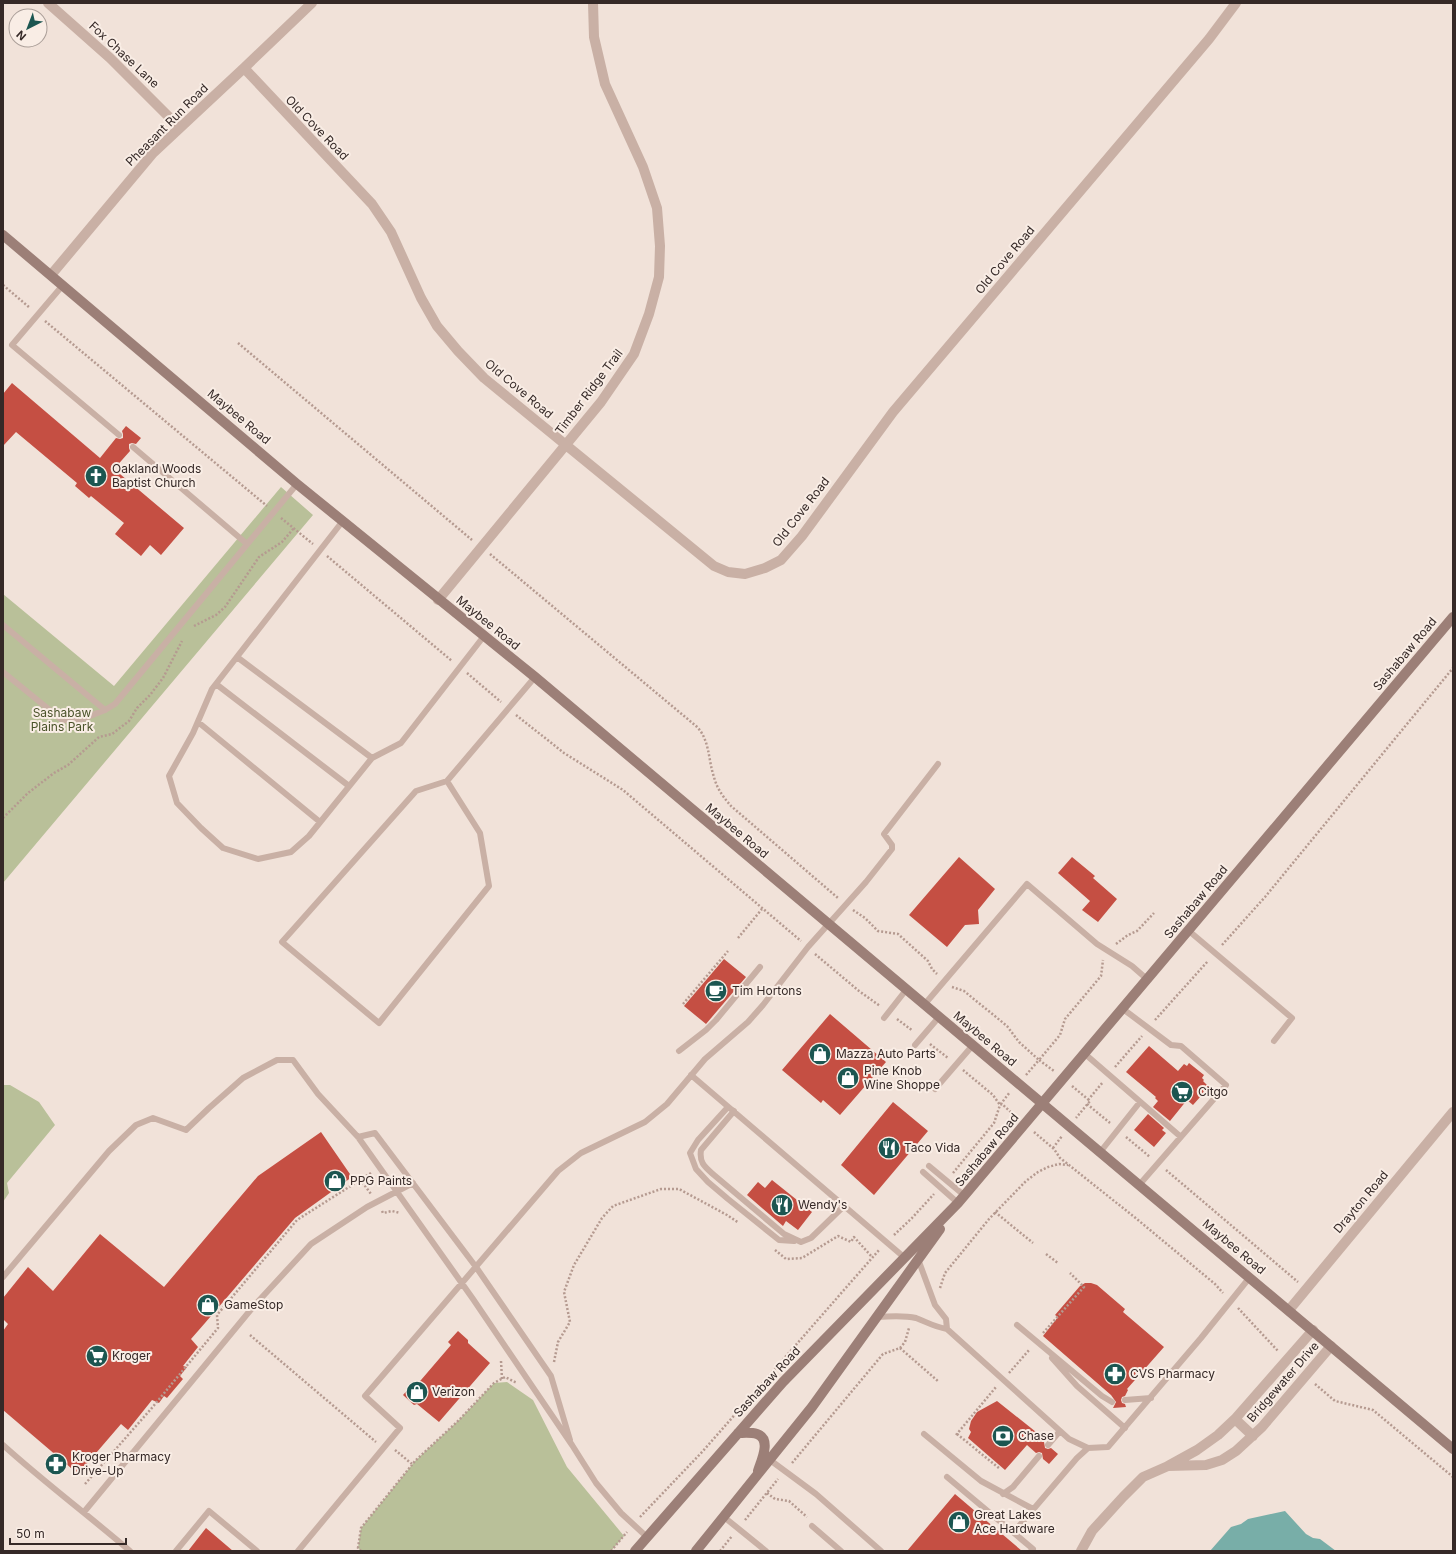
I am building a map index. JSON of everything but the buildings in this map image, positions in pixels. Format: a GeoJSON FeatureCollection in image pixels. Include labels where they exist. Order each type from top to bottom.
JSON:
{"type":"FeatureCollection","features":[{"type":"Feature","properties":{"kind":"main road","name":"Maybee Road"},"geometry":{"type":"LineString","coordinates":[[3,235],[342,522],[535,677],[906,990],[1101,1151],[1453,1449]]}},
{"type":"Feature","properties":{"kind":"main road","name":"Sashabaw Road"},"geometry":{"type":"LineString","coordinates":[[696,1551],[812,1407],[962,1200],[1453,617]]}},
{"type":"Feature","properties":{"kind":"main road","name":"Sashabaw Road"},"geometry":{"type":"LineString","coordinates":[[635,1551],[783,1382],[962,1200]]}},
{"type":"Feature","properties":{"kind":"main road"},"geometry":{"type":"LineString","coordinates":[[738,1433],[756,1434],[764,1441],[764,1454],[756,1477]]}},
{"type":"Feature","properties":{"kind":"street","name":"Fox Chase Lane"},"geometry":{"type":"LineString","coordinates":[[48,3],[110,58],[180,128]]}},
{"type":"Feature","properties":{"kind":"street","name":"Pheasant Run Road"},"geometry":{"type":"LineString","coordinates":[[51,275],[153,153],[312,3]]}},
{"type":"Feature","properties":{"kind":"street","name":"Timber Ridge Trail"},"geometry":{"type":"LineString","coordinates":[[438,600],[601,402],[634,354],[649,314],[659,277],[660,246],[656,208],[643,167],[605,84],[594,37],[593,3]]}},
{"type":"Feature","properties":{"kind":"street","name":"Old Cove Road"},"geometry":{"type":"LineString","coordinates":[[244,68],[372,204],[391,232],[421,298],[437,326],[458,352],[484,378],[714,566],[728,572],[745,574],[765,568],[781,560],[802,536],[893,412],[1209,39],[1236,3]]}},
{"type":"Feature","properties":{"kind":"street","name":"Drayton Road"},"geometry":{"type":"LineString","coordinates":[[1289,1310],[1453,1112]]}},
{"type":"Feature","properties":{"kind":"street","name":"Bridgewater Drive"},"geometry":{"type":"LineString","coordinates":[[1081,1551],[1092,1531],[1143,1477],[1168,1466],[1197,1450],[1213,1438],[1235,1418],[1313,1330]]}},
{"type":"Feature","properties":{"kind":"street","name":"Bridgewater Drive"},"geometry":{"type":"LineString","coordinates":[[1168,1466],[1206,1465],[1222,1460],[1236,1451],[1253,1436],[1331,1346]]}},
{"type":"Feature","properties":{"kind":"street","name":"Bridgewater Drive"},"geometry":{"type":"LineString","coordinates":[[1235,1418],[1253,1436]]}},
{"type":"Feature","properties":{"kind":"lane"},"geometry":{"type":"LineString","coordinates":[[63,285],[12,345],[119,435]]}},
{"type":"Feature","properties":{"kind":"lane"},"geometry":{"type":"LineString","coordinates":[[133,447],[247,544]]}},
{"type":"Feature","properties":{"kind":"lane"},"geometry":{"type":"LineString","coordinates":[[3,672],[62,720],[80,720],[105,710],[115,704],[297,484]]}},
{"type":"Feature","properties":{"kind":"lane"},"geometry":{"type":"LineString","coordinates":[[342,522],[212,689],[198,722],[169,776],[177,803],[223,848],[258,859],[291,852],[309,836],[372,758],[401,743],[484,636]]}},
{"type":"Feature","properties":{"kind":"lane"},"geometry":{"type":"LineString","coordinates":[[3,625],[105,710]]}},
{"type":"Feature","properties":{"kind":"lane"},"geometry":{"type":"LineString","coordinates":[[237,656],[372,758]]}},
{"type":"Feature","properties":{"kind":"lane"},"geometry":{"type":"LineString","coordinates":[[447,781],[480,834],[489,886],[379,1023],[282,942],[416,791],[447,781],[535,677]]}},
{"type":"Feature","properties":{"kind":"lane"},"geometry":{"type":"LineString","coordinates":[[216,684],[350,786]]}},
{"type":"Feature","properties":{"kind":"lane"},"geometry":{"type":"LineString","coordinates":[[198,722],[320,822]]}},
{"type":"Feature","properties":{"kind":"lane"},"geometry":{"type":"LineString","coordinates":[[298,1551],[400,1428],[365,1396],[558,1171],[581,1153],[645,1122],[667,1104],[691,1075],[719,1046],[748,1022],[808,947],[866,882],[892,849],[892,845],[884,834],[938,764]]}},
{"type":"Feature","properties":{"kind":"lane"},"geometry":{"type":"LineString","coordinates":[[924,1005],[1026,884],[1097,944],[1132,966],[1148,980]]}},
{"type":"Feature","properties":{"kind":"lane"},"geometry":{"type":"LineString","coordinates":[[1189,931],[1292,1018],[1274,1041]]}},
{"type":"Feature","properties":{"kind":"lane"},"geometry":{"type":"LineString","coordinates":[[679,1051],[706,1030],[716,1020],[760,967]]}},
{"type":"Feature","properties":{"kind":"lane"},"geometry":{"type":"LineString","coordinates":[[884,1018],[906,990]]}},
{"type":"Feature","properties":{"kind":"lane"},"geometry":{"type":"LineString","coordinates":[[1123,1009],[1171,1045],[1181,1046],[1226,1085],[1140,1184]]}},
{"type":"Feature","properties":{"kind":"lane"},"geometry":{"type":"LineString","coordinates":[[915,1045],[939,1017]]}},
{"type":"Feature","properties":{"kind":"lane"},"geometry":{"type":"LineString","coordinates":[[936,1089],[973,1046]]}},
{"type":"Feature","properties":{"kind":"lane"},"geometry":{"type":"LineString","coordinates":[[1085,1054],[1181,1137]]}},
{"type":"Feature","properties":{"kind":"lane"},"geometry":{"type":"LineString","coordinates":[[3,1277],[109,1151],[136,1125],[153,1118],[186,1130],[243,1078],[277,1060],[294,1060],[318,1094],[358,1137],[398,1192],[462,1283],[572,1445],[596,1483],[621,1512],[647,1537]]}},
{"type":"Feature","properties":{"kind":"lane"},"geometry":{"type":"LineString","coordinates":[[691,1075],[905,1258]]}},
{"type":"Feature","properties":{"kind":"lane"},"geometry":{"type":"LineString","coordinates":[[1101,1151],[1140,1102]]}},
{"type":"Feature","properties":{"kind":"lane"},"geometry":{"type":"LineString","coordinates":[[728,1107],[698,1140],[690,1153],[696,1169],[713,1186],[779,1240],[800,1242],[811,1238],[844,1206]]}},
{"type":"Feature","properties":{"kind":"lane"},"geometry":{"type":"LineString","coordinates":[[734,1111],[701,1150],[700,1157],[703,1166],[784,1234],[800,1242]]}},
{"type":"Feature","properties":{"kind":"lane"},"geometry":{"type":"LineString","coordinates":[[358,1137],[375,1133],[476,1267],[553,1382],[572,1445]]}},
{"type":"Feature","properties":{"kind":"lane"},"geometry":{"type":"LineString","coordinates":[[929,1166],[962,1200]]}},
{"type":"Feature","properties":{"kind":"lane"},"geometry":{"type":"LineString","coordinates":[[923,1172],[962,1200]]}},
{"type":"Feature","properties":{"kind":"lane"},"geometry":{"type":"LineString","coordinates":[[84,1512],[253,1307],[311,1244],[367,1207],[413,1184]]}},
{"type":"Feature","properties":{"kind":"lane"},"geometry":{"type":"LineString","coordinates":[[918,1259],[935,1305],[946,1319],[947,1329]]}},
{"type":"Feature","properties":{"kind":"lane"},"geometry":{"type":"LineString","coordinates":[[877,1317],[899,1316],[916,1318],[937,1328],[947,1329],[1069,1438],[1088,1448],[1108,1447],[1151,1398],[1250,1277]]}},
{"type":"Feature","properties":{"kind":"lane"},"geometry":{"type":"LineString","coordinates":[[1017,1325],[1102,1396],[1112,1402]]}},
{"type":"Feature","properties":{"kind":"lane"},"geometry":{"type":"LineString","coordinates":[[1047,1350],[1059,1367],[1076,1386],[1125,1428]]}},
{"type":"Feature","properties":{"kind":"lane"},"geometry":{"type":"LineString","coordinates":[[1125,1400],[1151,1398]]}},
{"type":"Feature","properties":{"kind":"lane"},"geometry":{"type":"LineString","coordinates":[[1048,1445],[1060,1431]]}},
{"type":"Feature","properties":{"kind":"lane"},"geometry":{"type":"LineString","coordinates":[[924,1434],[981,1481],[1033,1509]]}},
{"type":"Feature","properties":{"kind":"lane"},"geometry":{"type":"LineString","coordinates":[[3,1446],[130,1551]]}},
{"type":"Feature","properties":{"kind":"lane"},"geometry":{"type":"LineString","coordinates":[[1014,1532],[1077,1458],[1088,1448]]}},
{"type":"Feature","properties":{"kind":"lane"},"geometry":{"type":"LineString","coordinates":[[1003,1494],[1013,1487],[1039,1456]]}},
{"type":"Feature","properties":{"kind":"lane"},"geometry":{"type":"LineString","coordinates":[[770,1460],[816,1494],[881,1551]]}},
{"type":"Feature","properties":{"kind":"lane"},"geometry":{"type":"LineString","coordinates":[[948,1477],[1014,1532],[1033,1549],[1031,1551]]}},
{"type":"Feature","properties":{"kind":"lane"},"geometry":{"type":"LineString","coordinates":[[176,1551],[209,1511],[257,1551]]}},
{"type":"Feature","properties":{"kind":"lane"},"geometry":{"type":"LineString","coordinates":[[724,1517],[766,1551]]}},
{"type":"Feature","properties":{"kind":"lane"},"geometry":{"type":"LineString","coordinates":[[812,1526],[841,1551]]}},
{"type":"Feature","properties":{"kind":"path"},"geometry":{"type":"LineString","coordinates":[[3,285],[508,708],[564,753],[623,790],[859,991],[921,1037],[993,1095],[1000,1105]]}},
{"type":"Feature","properties":{"kind":"path"},"geometry":{"type":"LineString","coordinates":[[238,343],[699,729],[706,742],[714,778],[724,798],[732,806],[845,904],[865,918],[878,931],[898,934],[928,961],[932,970],[954,988],[964,990],[1007,1026],[1019,1042],[1039,1060],[1090,1101],[1053,1149],[1068,1165],[1215,1284],[1287,1361]]}},
{"type":"Feature","properties":{"kind":"path"},"geometry":{"type":"LineString","coordinates":[[1215,953],[1265,897],[1453,668]]}},
{"type":"Feature","properties":{"kind":"path"},"geometry":{"type":"LineString","coordinates":[[738,938],[762,909]]}},
{"type":"Feature","properties":{"kind":"path"},"geometry":{"type":"LineString","coordinates":[[1039,1060],[1060,1035],[1065,1019],[1101,976],[1103,971],[1103,959],[1123,939],[1137,931],[1154,913]]}},
{"type":"Feature","properties":{"kind":"path"},"geometry":{"type":"LineString","coordinates":[[683,1004],[728,951]]}},
{"type":"Feature","properties":{"kind":"path"},"geometry":{"type":"LineString","coordinates":[[932,1298],[940,1288],[945,1273],[995,1212],[1026,1181],[1038,1172],[1059,1164],[1068,1165]]}},
{"type":"Feature","properties":{"kind":"path"},"geometry":{"type":"LineString","coordinates":[[85,1484],[151,1409],[218,1328],[217,1315],[297,1220],[372,1172]]}},
{"type":"Feature","properties":{"kind":"path"},"geometry":{"type":"LineString","coordinates":[[360,1180],[370,1193]]}},
{"type":"Feature","properties":{"kind":"path"},"geometry":{"type":"LineString","coordinates":[[545,1368],[554,1362],[558,1342],[570,1322],[564,1292],[574,1265],[602,1218],[613,1206],[661,1189],[680,1189],[727,1215],[745,1228]]}},
{"type":"Feature","properties":{"kind":"path"},"geometry":{"type":"LineString","coordinates":[[995,1212],[1033,1243]]}},
{"type":"Feature","properties":{"kind":"path"},"geometry":{"type":"LineString","coordinates":[[1231,1225],[1306,1289]]}},
{"type":"Feature","properties":{"kind":"path"},"geometry":{"type":"LineString","coordinates":[[774,1250],[786,1259],[802,1258],[838,1236],[851,1242],[854,1237],[872,1257]]}},
{"type":"Feature","properties":{"kind":"path"},"geometry":{"type":"LineString","coordinates":[[612,1551],[634,1524],[702,1451],[886,1242]]}},
{"type":"Feature","properties":{"kind":"path"},"geometry":{"type":"LineString","coordinates":[[1046,1254],[1058,1263]]}},
{"type":"Feature","properties":{"kind":"path"},"geometry":{"type":"LineString","coordinates":[[1070,1274],[1084,1287]]}},
{"type":"Feature","properties":{"kind":"path"},"geometry":{"type":"LineString","coordinates":[[720,1551],[767,1492],[883,1354],[900,1348],[906,1342],[907,1331],[916,1318]]}},
{"type":"Feature","properties":{"kind":"path"},"geometry":{"type":"LineString","coordinates":[[250,1335],[377,1443]]}},
{"type":"Feature","properties":{"kind":"path"},"geometry":{"type":"LineString","coordinates":[[900,1348],[939,1382]]}},
{"type":"Feature","properties":{"kind":"path"},"geometry":{"type":"LineString","coordinates":[[1305,1376],[1335,1401],[1373,1410],[1453,1476]]}},
{"type":"Feature","properties":{"kind":"path"},"geometry":{"type":"LineString","coordinates":[[360,1551],[358,1548],[361,1528],[412,1464],[459,1420],[494,1383],[505,1377],[521,1385],[528,1380]]}},
{"type":"Feature","properties":{"kind":"path"},"geometry":{"type":"LineString","coordinates":[[993,1390],[974,1411],[957,1435],[1000,1469]]}},
{"type":"Feature","properties":{"kind":"path"},"geometry":{"type":"LineString","coordinates":[[394,1449],[412,1464]]}},
{"type":"Feature","properties":{"kind":"path"},"geometry":{"type":"LineString","coordinates":[[767,1492],[775,1499],[789,1501],[807,1517]]}},
{"type":"Feature","properties":{"kind":"green space","name":"Sashabaw Plains Park"},"geometry":{"type":"Polygon","coordinates":[[[281,487],[313,515],[3,883],[3,594],[114,686],[281,487]]]}},
{"type":"Feature","properties":{"kind":"green space"},"geometry":{"type":"Polygon","coordinates":[[[3,1085],[10,1085],[39,1102],[55,1125],[7,1183],[9,1193],[3,1202],[3,1085]]]}},
{"type":"Feature","properties":{"kind":"green space"},"geometry":{"type":"Polygon","coordinates":[[[507,1382],[533,1400],[567,1467],[624,1536],[611,1551],[361,1551],[358,1548],[361,1528],[415,1461],[459,1420],[494,1383],[507,1382]]]}},
{"type":"Feature","properties":{"kind":"water"},"geometry":{"type":"Polygon","coordinates":[[[1285,1511],[1306,1534],[1313,1538],[1320,1539],[1336,1551],[1210,1551],[1231,1527],[1241,1524],[1248,1519],[1285,1511]]]}},
{"type":"Feature","properties":{"kind":"place","name":"Oakland Woods Baptist Church"},"geometry":{"type":"Point","coordinates":[96,476]}},
{"type":"Feature","properties":{"kind":"place","name":"Tim Hortons"},"geometry":{"type":"Point","coordinates":[716,991]}},
{"type":"Feature","properties":{"kind":"place","name":"Mazza Auto Parts"},"geometry":{"type":"Point","coordinates":[820,1054]}},
{"type":"Feature","properties":{"kind":"place","name":"Pine Knob Wine Shoppe"},"geometry":{"type":"Point","coordinates":[848,1078]}},
{"type":"Feature","properties":{"kind":"place","name":"Citgo"},"geometry":{"type":"Point","coordinates":[1182,1092]}},
{"type":"Feature","properties":{"kind":"place","name":"Taco Vida"},"geometry":{"type":"Point","coordinates":[889,1148]}},
{"type":"Feature","properties":{"kind":"place","name":"PPG Paints"},"geometry":{"type":"Point","coordinates":[335,1181]}},
{"type":"Feature","properties":{"kind":"place","name":"Wendy's"},"geometry":{"type":"Point","coordinates":[782,1205]}},
{"type":"Feature","properties":{"kind":"place","name":"GameStop"},"geometry":{"type":"Point","coordinates":[208,1305]}},
{"type":"Feature","properties":{"kind":"place","name":"Kroger"},"geometry":{"type":"Point","coordinates":[97,1356]}},
{"type":"Feature","properties":{"kind":"place","name":"CVS Pharmacy"},"geometry":{"type":"Point","coordinates":[1115,1374]}},
{"type":"Feature","properties":{"kind":"place","name":"Verizon"},"geometry":{"type":"Point","coordinates":[417,1392]}},
{"type":"Feature","properties":{"kind":"place","name":"Chase"},"geometry":{"type":"Point","coordinates":[1003,1436]}},
{"type":"Feature","properties":{"kind":"place","name":"Kroger Pharmacy Drive-Up"},"geometry":{"type":"Point","coordinates":[56,1464]}},
{"type":"Feature","properties":{"kind":"place","name":"Great Lakes Ace Hardware"},"geometry":{"type":"Point","coordinates":[959,1522]}}]}
